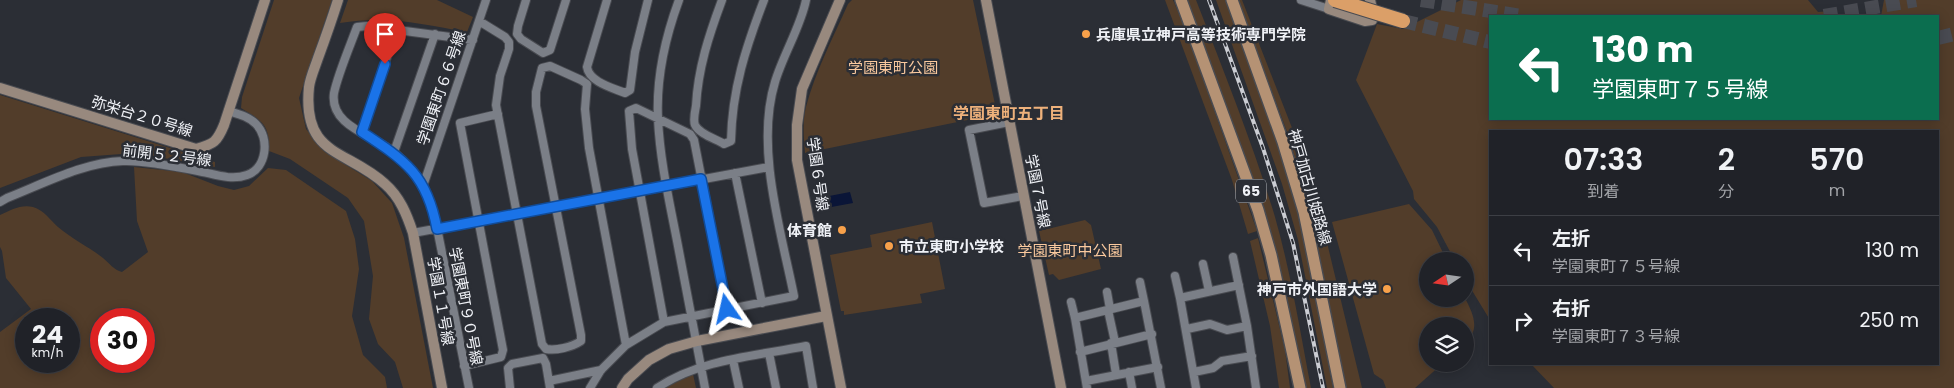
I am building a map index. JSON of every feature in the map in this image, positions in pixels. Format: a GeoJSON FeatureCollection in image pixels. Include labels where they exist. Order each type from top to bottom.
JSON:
{"type":"FeatureCollection","features":[{"type":"Feature","properties":{"kind":"highway"},"geometry":{"type":"LineString","coordinates":[[1332,3],[1402,21]]}},
{"type":"Feature","properties":{"kind":"main road","name":"65"},"geometry":{"type":"LineString","coordinates":[[1181,0],[1263,228],[1282,301],[1300,388]]}},
{"type":"Feature","properties":{"kind":"main road","name":"神戸加古川姫路線"},"geometry":{"type":"LineString","coordinates":[[1232,0],[1283,142],[1299,196],[1317,270],[1339,385]]}},
{"type":"Feature","properties":{"kind":"street","name":"弥栄台２０号線"},"geometry":{"type":"LineString","coordinates":[[0,88],[196,149],[212,144],[219,137],[265,0]]}},
{"type":"Feature","properties":{"kind":"street","name":"学園１１号線"},"geometry":{"type":"LineString","coordinates":[[338,0],[309,85],[308,111],[313,128],[324,144],[340,157],[370,171],[386,184],[398,198],[413,233],[442,388]]}},
{"type":"Feature","properties":{"kind":"street","name":"学園東町６６号線"},"geometry":{"type":"LineString","coordinates":[[423,186],[486,0]]}},
{"type":"Feature","properties":{"kind":"street"},"geometry":{"type":"LineString","coordinates":[[526,0],[517,34],[543,53],[550,50],[566,0]]}},
{"type":"Feature","properties":{"kind":"street"},"geometry":{"type":"LineString","coordinates":[[607,0],[587,67],[588,73],[592,78],[624,93],[630,90],[635,52],[648,0]]}},
{"type":"Feature","properties":{"kind":"street"},"geometry":{"type":"LineString","coordinates":[[679,0],[663,54],[658,88],[658,118],[666,185],[689,317],[697,341],[705,388]]}},
{"type":"Feature","properties":{"kind":"street"},"geometry":{"type":"LineString","coordinates":[[722,0],[708,36],[697,84],[694,124],[699,131],[724,144],[731,141],[732,112],[738,73],[764,0]]}},
{"type":"Feature","properties":{"kind":"street"},"geometry":{"type":"LineString","coordinates":[[590,388],[602,370],[626,345],[664,322],[794,296],[769,167],[768,125],[775,82],[806,0]]}},
{"type":"Feature","properties":{"kind":"street","name":"学園６号線"},"geometry":{"type":"LineString","coordinates":[[840,0],[802,88],[797,125],[798,160],[841,388]]}},
{"type":"Feature","properties":{"kind":"street","name":"学園７号線"},"geometry":{"type":"LineString","coordinates":[[986,0],[1060,388]]}},
{"type":"Feature","properties":{"kind":"street"},"geometry":{"type":"LineString","coordinates":[[1301,0],[1332,3],[1365,21],[1372,20],[1373,13],[1370,0]]}},
{"type":"Feature","properties":{"kind":"street"},"geometry":{"type":"LineString","coordinates":[[479,21],[505,37],[509,42],[509,49],[497,91],[498,114],[542,344],[546,349],[552,350],[581,341],[536,106],[536,92],[542,68],[550,66],[586,84],[586,123],[626,345]]}},
{"type":"Feature","properties":{"kind":"street","name":"学園東町９０号線"},"geometry":{"type":"LineString","coordinates":[[396,30],[367,26],[357,27],[334,94],[335,106],[340,118],[349,126],[394,152],[415,174],[430,200],[468,388]]}},
{"type":"Feature","properties":{"kind":"street"},"geometry":{"type":"LineString","coordinates":[[362,132],[396,30],[472,40]]}},
{"type":"Feature","properties":{"kind":"street"},"geometry":{"type":"LineString","coordinates":[[394,152],[435,34]]}},
{"type":"Feature","properties":{"kind":"street"},"geometry":{"type":"LineString","coordinates":[[664,322],[632,149],[630,111],[636,108],[690,134],[694,140],[727,309]]}},
{"type":"Feature","properties":{"kind":"street","name":"前開５２号線"},"geometry":{"type":"LineString","coordinates":[[0,202],[91,166],[124,160],[179,167],[231,178],[248,175],[256,169],[264,156],[262,134],[247,117],[228,111]]}},
{"type":"Feature","properties":{"kind":"street"},"geometry":{"type":"LineString","coordinates":[[464,366],[496,360],[502,357],[502,350],[460,123],[498,114]]}},
{"type":"Feature","properties":{"kind":"street"},"geometry":{"type":"LineString","coordinates":[[1009,122],[969,130],[984,203],[1023,196]]}},
{"type":"Feature","properties":{"kind":"street"},"geometry":{"type":"LineString","coordinates":[[413,233],[769,167]]}},
{"type":"Feature","properties":{"kind":"street"},"geometry":{"type":"LineString","coordinates":[[735,173],[762,303]]}},
{"type":"Feature","properties":{"kind":"street"},"geometry":{"type":"LineString","coordinates":[[1233,257],[1252,356],[1254,388]]}},
{"type":"Feature","properties":{"kind":"street"},"geometry":{"type":"LineString","coordinates":[[1203,264],[1209,291]]}},
{"type":"Feature","properties":{"kind":"street"},"geometry":{"type":"LineString","coordinates":[[1175,276],[1196,388]]}},
{"type":"Feature","properties":{"kind":"street"},"geometry":{"type":"LineString","coordinates":[[1140,282],[1152,334],[1161,388]]}},
{"type":"Feature","properties":{"kind":"street"},"geometry":{"type":"LineString","coordinates":[[1180,298],[1239,285]]}},
{"type":"Feature","properties":{"kind":"street"},"geometry":{"type":"LineString","coordinates":[[1107,292],[1116,374]]}},
{"type":"Feature","properties":{"kind":"street"},"geometry":{"type":"LineString","coordinates":[[1075,318],[1144,300]]}},
{"type":"Feature","properties":{"kind":"street"},"geometry":{"type":"LineString","coordinates":[[1072,302],[1087,384],[1116,374],[1158,367]]}},
{"type":"Feature","properties":{"kind":"street"},"geometry":{"type":"LineString","coordinates":[[622,388],[628,379],[649,360],[669,349],[697,341],[826,316]]}},
{"type":"Feature","properties":{"kind":"street"},"geometry":{"type":"LineString","coordinates":[[1186,329],[1210,324],[1228,330],[1247,326]]}},
{"type":"Feature","properties":{"kind":"street"},"geometry":{"type":"LineString","coordinates":[[1080,352],[1152,334]]}},
{"type":"Feature","properties":{"kind":"street"},"geometry":{"type":"LineString","coordinates":[[658,388],[672,379],[701,367],[806,346],[813,388]]}},
{"type":"Feature","properties":{"kind":"street"},"geometry":{"type":"LineString","coordinates":[[769,353],[776,388]]}},
{"type":"Feature","properties":{"kind":"street"},"geometry":{"type":"LineString","coordinates":[[1194,372],[1213,368],[1222,361],[1252,356]]}},
{"type":"Feature","properties":{"kind":"street"},"geometry":{"type":"LineString","coordinates":[[510,388],[508,368],[512,364],[536,359],[543,358],[550,385],[602,370]]}},
{"type":"Feature","properties":{"kind":"street"},"geometry":{"type":"LineString","coordinates":[[733,360],[739,388]]}},
{"type":"Feature","properties":{"kind":"street"},"geometry":{"type":"LineString","coordinates":[[1130,372],[1132,388]]}},
{"type":"Feature","properties":{"kind":"green space"},"geometry":{"type":"Polygon","coordinates":[[[274,0],[332,0],[299,98],[306,129],[325,152],[372,181],[392,203],[404,238],[433,388],[403,388],[395,362],[378,344],[369,319],[373,276],[364,221],[348,198],[290,159],[269,151],[268,135],[263,124],[241,108],[242,97],[274,0]]]}},
{"type":"Feature","properties":{"kind":"green space"},"geometry":{"type":"Polygon","coordinates":[[[348,0],[437,0],[473,17],[467,32],[389,20],[340,23],[348,0]]]}},
{"type":"Feature","properties":{"kind":"green space","name":"学園東町公園"},"geometry":{"type":"Polygon","coordinates":[[[852,0],[973,0],[997,114],[805,153],[804,119],[806,107],[830,42],[848,4],[852,0]]]}},
{"type":"Feature","properties":{"kind":"green space"},"geometry":{"type":"Polygon","coordinates":[[[1165,0],[1173,0],[1185,28],[1257,231],[1248,234],[1232,180],[1165,0]]]}},
{"type":"Feature","properties":{"kind":"green space"},"geometry":{"type":"Polygon","coordinates":[[[1187,0],[1196,0],[1238,108],[1275,217],[1286,259],[1311,388],[1303,388],[1282,280],[1266,221],[1187,0]]]}},
{"type":"Feature","properties":{"kind":"green space"},"geometry":{"type":"Polygon","coordinates":[[[1216,0],[1226,0],[1279,148],[1293,193],[1305,242],[1333,388],[1327,388],[1298,240],[1282,184],[1216,0]]]}},
{"type":"Feature","properties":{"kind":"green space"},"geometry":{"type":"Polygon","coordinates":[[[1238,0],[1242,0],[1294,133],[1319,210],[1318,216],[1312,217],[1289,137],[1238,0]]]}},
{"type":"Feature","properties":{"kind":"green space"},"geometry":{"type":"Polygon","coordinates":[[[1461,0],[1808,0],[1818,12],[1833,11],[1836,15],[1489,15],[1489,120],[1939,120],[1939,15],[1881,15],[1884,0],[1954,0],[1954,388],[1554,388],[1532,365],[1939,365],[1939,130],[1489,130],[1489,318],[1474,294],[1474,252],[1450,252],[1437,227],[1414,199],[1413,191],[1356,80],[1377,24],[1403,29],[1461,0]]]}},
{"type":"Feature","properties":{"kind":"green space"},"geometry":{"type":"Polygon","coordinates":[[[0,95],[215,162],[215,167],[135,153],[81,157],[0,188],[0,95]]]}},
{"type":"Feature","properties":{"kind":"green space"},"geometry":{"type":"Polygon","coordinates":[[[134,167],[182,172],[234,190],[249,186],[268,168],[286,170],[346,211],[355,239],[359,269],[352,316],[363,355],[385,377],[387,388],[0,388],[0,332],[15,321],[15,373],[80,373],[80,308],[30,308],[6,278],[0,247],[0,215],[20,207],[29,206],[37,208],[63,231],[122,272],[148,252],[137,221],[134,167]]]}},
{"type":"Feature","properties":{"kind":"green space","name":"神戸市外国語大学"},"geometry":{"type":"Polygon","coordinates":[[[1409,204],[1432,230],[1443,252],[1419,252],[1419,308],[1470,308],[1473,317],[1419,317],[1419,372],[1433,372],[1415,388],[1386,388],[1383,380],[1374,374],[1332,222],[1409,204]]]}},
{"type":"Feature","properties":{"kind":"green space","name":"学園東町中公園"},"geometry":{"type":"Polygon","coordinates":[[[1085,220],[1091,225],[1101,269],[1059,280],[1053,274],[1049,275],[1039,231],[1085,220]]]}},
{"type":"Feature","properties":{"kind":"green space"},"geometry":{"type":"Polygon","coordinates":[[[932,222],[945,289],[920,294],[922,303],[844,315],[844,311],[841,311],[830,255],[872,247],[870,235],[932,222]]]}},
{"type":"Feature","properties":{"kind":"green space"},"geometry":{"type":"Polygon","coordinates":[[[1320,223],[1323,226],[1362,388],[1346,388],[1313,224],[1320,223]]]}},
{"type":"Feature","properties":{"kind":"green space"},"geometry":{"type":"Polygon","coordinates":[[[1258,238],[1285,350],[1290,388],[1279,388],[1270,326],[1250,241],[1258,238]]]}},
{"type":"Feature","properties":{"kind":"green space"},"geometry":{"type":"Polygon","coordinates":[[[693,374],[696,388],[665,388],[693,374]]]}},
{"type":"Feature","properties":{"kind":"water"},"geometry":{"type":"Polygon","coordinates":[[[850,192],[853,203],[826,208],[824,197],[850,192]]]}},
{"type":"Feature","properties":{"kind":"tunnel"},"geometry":{"type":"LineString","coordinates":[[1421,0],[1516,15]]}},
{"type":"Feature","properties":{"kind":"tunnel"},"geometry":{"type":"LineString","coordinates":[[1830,15],[1916,0]]}},
{"type":"Feature","properties":{"kind":"tunnel"},"geometry":{"type":"LineString","coordinates":[[1403,21],[1489,42]]}},
{"type":"Feature","properties":{"kind":"tunnel"},"geometry":{"type":"LineString","coordinates":[[1939,38],[1954,34]]}},
{"type":"Feature","properties":{"kind":"railway"},"geometry":{"type":"LineString","coordinates":[[1209,0],[1263,148],[1293,243],[1323,388]]}},
{"type":"Feature","properties":{"kind":"place","name":"兵庫県立神戸高等技術専門学院"},"geometry":{"type":"Point","coordinates":[1086,34]}},
{"type":"Feature","properties":{"kind":"place","name":"体育館"},"geometry":{"type":"Point","coordinates":[842,230]}},
{"type":"Feature","properties":{"kind":"place","name":"市立東町小学校"},"geometry":{"type":"Point","coordinates":[889,246]}},
{"type":"Feature","properties":{"kind":"place","name":"神戸市外国語大学"},"geometry":{"type":"Point","coordinates":[1387,289]}},
{"type":"Feature","properties":{"kind":"district","name":"学園東町五丁目"},"geometry":{"type":"Point","coordinates":[1009,113]}},
{"type":"Feature","properties":{"kind":"route"},"geometry":{"type":"LineString","coordinates":[[385,64],[362,132],[394,152],[415,174],[428,195],[437,229],[701,179],[727,309]]}}]}
